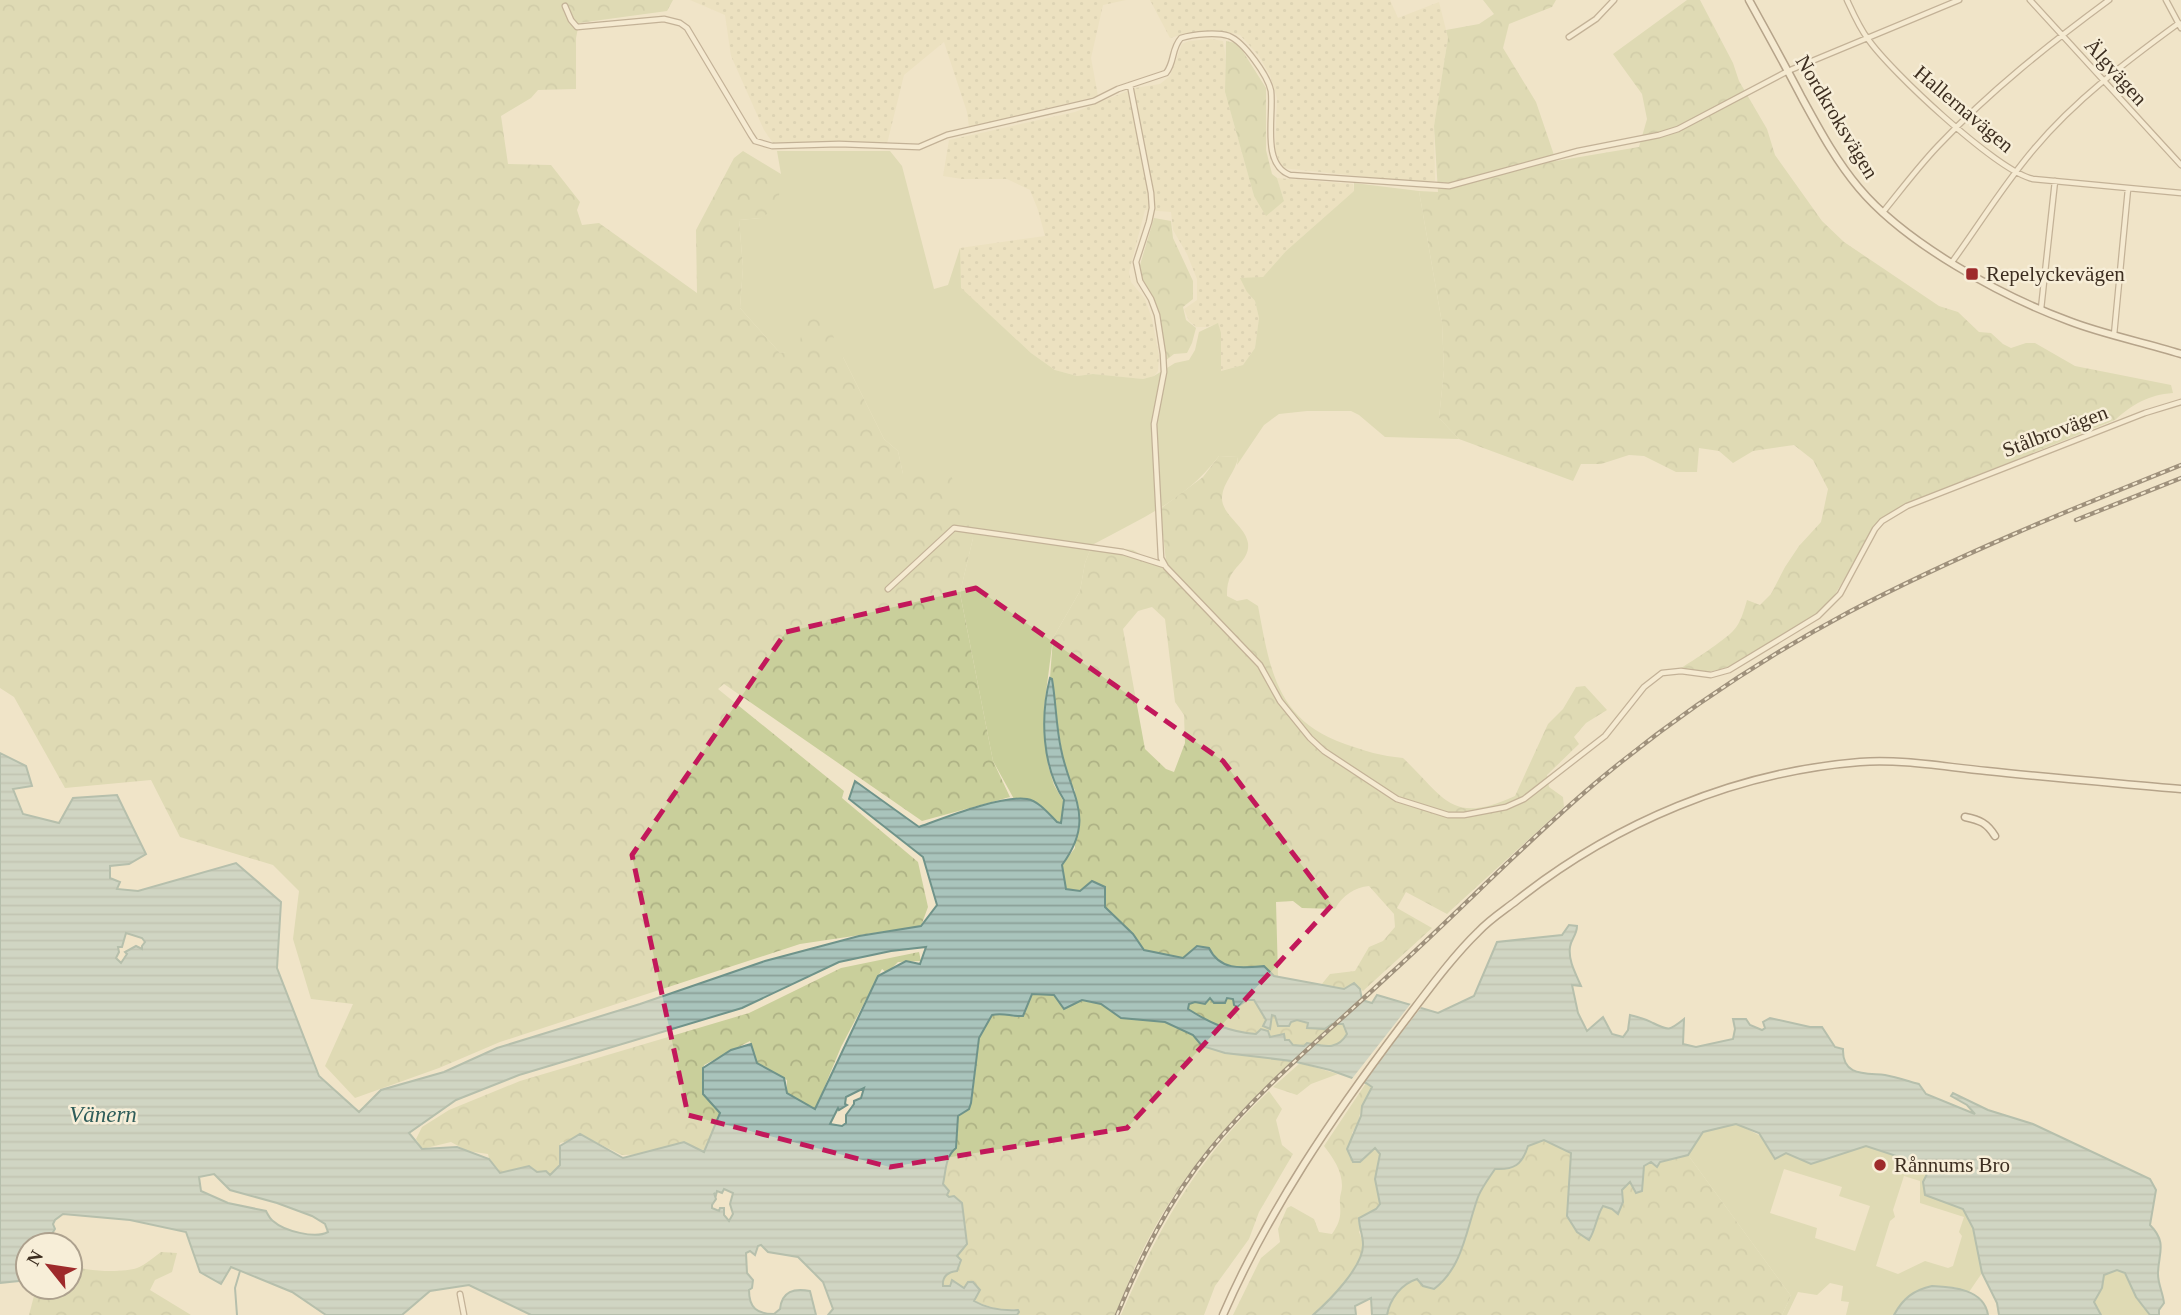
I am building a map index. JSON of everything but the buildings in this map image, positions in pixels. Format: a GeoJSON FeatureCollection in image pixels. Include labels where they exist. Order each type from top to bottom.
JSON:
{"type":"FeatureCollection","features":[{"type":"Feature","properties":{"kind":"street"},"geometry":{"type":"LineString","coordinates":[[1569,37],[1596,19],[1614,0]]}},
{"type":"Feature","properties":{"kind":"street","name":"Nordkroksvägen"},"geometry":{"type":"LineString","coordinates":[[1749,0],[1842,166],[1883,212],[1915,237],[1993,287],[2067,320],[2181,354]]}},
{"type":"Feature","properties":{"kind":"street","name":"Hallernavägen"},"geometry":{"type":"LineString","coordinates":[[1847,0],[1867,38],[1896,72],[1982,148],[2016,172],[2026,177],[2055,181],[2181,193]]}},
{"type":"Feature","properties":{"kind":"street"},"geometry":{"type":"LineString","coordinates":[[565,6],[577,27],[664,19],[680,23],[687,28],[751,135],[761,144],[772,146],[919,146],[947,135],[1094,101],[1166,73],[1171,65],[1175,46],[1181,38],[1218,34],[1231,37],[1243,47],[1269,84],[1272,153],[1277,166],[1283,172],[1290,175],[1449,186],[1578,151],[1659,135],[1692,123],[1788,71],[1959,0]]}},
{"type":"Feature","properties":{"kind":"street","name":"Älgvägen"},"geometry":{"type":"LineString","coordinates":[[2030,0],[2102,82],[2181,165]]}},
{"type":"Feature","properties":{"kind":"street"},"geometry":{"type":"LineString","coordinates":[[1883,212],[1926,159],[1997,89],[2061,35],[2109,0]]}},
{"type":"Feature","properties":{"kind":"street"},"geometry":{"type":"LineString","coordinates":[[1952,262],[2031,152],[2062,117],[2102,82],[2180,25],[2166,0]]}},
{"type":"Feature","properties":{"kind":"street"},"geometry":{"type":"LineString","coordinates":[[1130,85],[1152,208],[1136,261],[1136,272],[1157,315],[1163,354],[1164,372],[1154,424],[1158,542],[1164,565]]}},
{"type":"Feature","properties":{"kind":"street"},"geometry":{"type":"LineString","coordinates":[[2041,309],[2055,181]]}},
{"type":"Feature","properties":{"kind":"street"},"geometry":{"type":"LineString","coordinates":[[2114,335],[2128,189]]}},
{"type":"Feature","properties":{"kind":"street","name":"Stålbrovägen"},"geometry":{"type":"LineString","coordinates":[[1164,565],[1260,665],[1280,701],[1324,751],[1397,799],[1448,815],[1464,815],[1506,807],[1524,799],[1605,736],[1644,687],[1662,673],[1681,671],[1711,675],[1729,670],[1818,616],[1840,594],[1866,543],[1882,521],[1908,506],[2145,412],[2181,402]]}},
{"type":"Feature","properties":{"kind":"street"},"geometry":{"type":"LineString","coordinates":[[888,589],[954,528],[1111,550],[1164,565]]}},
{"type":"Feature","properties":{"kind":"street"},"geometry":{"type":"LineString","coordinates":[[1223,1315],[1257,1245],[1286,1195],[1357,1084],[1421,1000],[1478,932],[1546,877],[1635,825],[1695,800],[1741,785],[1813,768],[1860,762],[1904,761],[2181,789]]}},
{"type":"Feature","properties":{"kind":"street"},"geometry":{"type":"LineString","coordinates":[[1965,817],[1982,821],[1990,827],[1995,836]]}},
{"type":"Feature","properties":{"kind":"street"},"geometry":{"type":"LineString","coordinates":[[460,1294],[464,1315]]}},
{"type":"Feature","properties":{"kind":"highlighted area"},"geometry":{"type":"Polygon","coordinates":[[[976,588],[1223,761],[1332,905],[1127,1128],[890,1167],[688,1115],[632,855],[786,632],[976,588]]]}},
{"type":"Feature","properties":{"kind":"shaded area"},"geometry":{"type":"Polygon","coordinates":[[[690,0],[1126,0],[1103,5],[1091,58],[1098,96],[969,127],[967,112],[944,42],[904,75],[887,144],[838,141],[782,144],[773,143],[764,130],[731,56],[725,15],[690,0]]]}},
{"type":"Feature","properties":{"kind":"shaded area"},"geometry":{"type":"Polygon","coordinates":[[[1150,0],[1390,0],[1398,18],[1439,2],[1448,38],[1434,126],[1435,181],[1415,182],[1282,168],[1275,150],[1277,98],[1270,75],[1259,56],[1240,35],[1231,33],[1212,31],[1170,38],[1150,0]]]}},
{"type":"Feature","properties":{"kind":"shaded area"},"geometry":{"type":"Polygon","coordinates":[[[1211,39],[1223,41],[1225,92],[1254,196],[1284,201],[1277,178],[1353,184],[1354,191],[1286,251],[1263,277],[1253,279],[1247,292],[1255,301],[1259,318],[1255,348],[1243,365],[1220,371],[1218,324],[1196,327],[1189,321],[1184,309],[1197,300],[1197,279],[1173,230],[1171,212],[1145,210],[1129,272],[1131,282],[1145,299],[1152,319],[1159,356],[1158,371],[1154,376],[1143,379],[1093,374],[1077,376],[1055,370],[1031,353],[960,288],[960,248],[1045,236],[1030,190],[1007,179],[962,179],[943,176],[949,140],[1075,112],[1135,88],[1160,84],[1170,76],[1182,44],[1211,39]]]}},
{"type":"Feature","properties":{"kind":"green space"},"geometry":{"type":"Polygon","coordinates":[[[0,0],[673,0],[667,11],[579,23],[576,38],[576,89],[538,90],[531,98],[501,116],[508,164],[551,165],[580,202],[577,210],[582,225],[599,223],[697,293],[696,230],[734,158],[743,151],[781,174],[778,207],[761,218],[739,220],[743,267],[740,308],[780,353],[798,350],[809,301],[825,314],[834,338],[827,348],[827,357],[843,357],[884,439],[898,451],[903,474],[950,472],[973,538],[960,593],[993,761],[1010,797],[922,821],[724,684],[718,689],[844,791],[842,798],[918,862],[928,907],[921,926],[800,944],[500,1042],[439,1068],[355,1098],[325,1066],[353,1004],[311,999],[293,939],[299,891],[273,865],[180,837],[151,780],[65,788],[14,697],[0,688],[0,0]]]}},
{"type":"Feature","properties":{"kind":"green space"},"geometry":{"type":"Polygon","coordinates":[[[1483,0],[1556,0],[1552,7],[1509,24],[1503,48],[1536,102],[1556,161],[1639,147],[1647,119],[1642,94],[1613,54],[1687,0],[1700,0],[1733,63],[1739,81],[1767,129],[1775,155],[1822,221],[1844,242],[1939,306],[1958,312],[1979,332],[1991,333],[2011,348],[2035,343],[2075,366],[2171,385],[2173,393],[2148,398],[2115,420],[1905,504],[1879,521],[1831,601],[1816,615],[1736,664],[1700,673],[1681,668],[1733,631],[1747,600],[1760,605],[1771,594],[1799,546],[1821,522],[1828,489],[1813,460],[1794,445],[1753,451],[1733,463],[1719,451],[1699,448],[1697,472],[1676,472],[1644,456],[1629,455],[1601,464],[1581,464],[1573,481],[1459,439],[1439,418],[1444,370],[1442,323],[1419,191],[1438,192],[1434,126],[1448,38],[1446,30],[1479,24],[1494,14],[1483,0]]]}},
{"type":"Feature","properties":{"kind":"green space"},"geometry":{"type":"Polygon","coordinates":[[[1226,41],[1235,43],[1242,50],[1266,88],[1266,150],[1272,174],[1277,178],[1284,201],[1266,216],[1254,196],[1225,92],[1226,41]]]}},
{"type":"Feature","properties":{"kind":"green space"},"geometry":{"type":"Polygon","coordinates":[[[777,151],[890,151],[902,166],[934,289],[948,285],[960,248],[961,288],[1031,353],[1055,370],[1077,376],[1093,374],[1143,379],[1154,376],[1175,363],[1189,360],[1195,350],[1199,332],[1218,323],[1221,333],[1221,371],[1243,365],[1255,348],[1259,318],[1255,301],[1240,278],[1263,277],[1286,251],[1354,191],[1354,183],[1419,191],[1442,323],[1444,370],[1439,418],[1459,439],[1385,437],[1351,411],[1279,414],[1264,425],[1237,465],[1238,457],[1219,456],[1206,472],[1177,497],[1092,545],[1085,563],[1080,591],[1053,638],[1044,708],[1048,765],[1054,785],[1065,804],[1062,821],[1057,822],[1030,799],[1014,799],[993,761],[960,593],[973,538],[903,474],[898,451],[884,439],[843,357],[827,357],[827,348],[780,353],[740,308],[743,267],[739,220],[761,218],[781,174],[777,151]]]}},
{"type":"Feature","properties":{"kind":"green space"},"geometry":{"type":"Polygon","coordinates":[[[1154,218],[1171,221],[1173,238],[1193,281],[1193,299],[1183,307],[1186,320],[1196,328],[1192,343],[1187,353],[1174,354],[1165,361],[1158,312],[1140,274],[1140,265],[1154,218]]]}},
{"type":"Feature","properties":{"kind":"green space"},"geometry":{"type":"Polygon","coordinates":[[[1219,456],[1238,457],[1222,497],[1225,509],[1246,537],[1248,549],[1231,575],[1227,596],[1237,601],[1247,599],[1258,606],[1267,651],[1280,690],[1304,721],[1322,734],[1366,751],[1403,758],[1440,796],[1463,808],[1477,808],[1515,796],[1548,724],[1563,709],[1576,687],[1585,686],[1607,710],[1586,723],[1574,737],[1579,744],[1547,775],[1549,787],[1563,797],[1564,807],[1447,914],[1406,892],[1397,908],[1432,928],[1363,991],[1354,983],[1344,990],[1321,985],[1330,974],[1355,971],[1369,947],[1383,941],[1395,927],[1394,914],[1369,886],[1349,893],[1335,909],[1302,908],[1293,901],[1276,902],[1278,976],[1274,976],[1264,966],[1240,967],[1226,964],[1219,961],[1209,948],[1197,946],[1183,958],[1144,950],[1133,934],[1105,907],[1104,897],[1066,889],[1062,865],[1075,848],[1075,790],[1066,777],[1050,678],[1053,638],[1080,591],[1085,563],[1092,545],[1133,550],[1152,561],[1166,561],[1160,509],[1203,477],[1219,456]],[[1152,607],[1138,611],[1123,629],[1145,749],[1166,769],[1174,772],[1185,743],[1184,715],[1175,702],[1165,619],[1152,607]]]}},
{"type":"Feature","properties":{"kind":"green space"},"geometry":{"type":"Polygon","coordinates":[[[919,952],[921,961],[898,962],[887,973],[882,969],[841,1047],[815,1110],[787,1093],[787,1080],[758,1068],[750,1041],[704,1065],[702,1092],[721,1113],[704,1152],[622,1155],[585,1137],[560,1143],[560,1164],[550,1175],[546,1170],[541,1174],[529,1166],[511,1175],[492,1171],[488,1154],[467,1151],[451,1142],[422,1149],[416,1139],[422,1127],[449,1110],[520,1081],[749,1013],[841,968],[919,952]]]}},
{"type":"Feature","properties":{"kind":"green space"},"geometry":{"type":"Polygon","coordinates":[[[1032,994],[1054,995],[1101,1004],[1121,1018],[1165,1022],[1193,1035],[1202,1046],[1225,1053],[1292,1061],[1232,1121],[1180,1187],[1145,1245],[1116,1315],[1017,1315],[1019,1312],[1014,1309],[1001,1311],[974,1300],[975,1297],[967,1285],[961,1288],[953,1280],[950,1286],[943,1286],[944,1278],[951,1271],[955,1272],[957,1256],[967,1243],[962,1203],[954,1196],[949,1197],[943,1177],[956,1140],[958,1115],[969,1109],[972,1100],[979,1038],[992,1015],[1002,1012],[1014,1017],[1032,994]]]}},
{"type":"Feature","properties":{"kind":"green space"},"geometry":{"type":"Polygon","coordinates":[[[1210,998],[1213,1002],[1227,998],[1254,1000],[1266,1021],[1263,1026],[1269,1029],[1271,1015],[1275,1016],[1277,1023],[1297,1020],[1308,1023],[1308,1028],[1325,1029],[1332,1024],[1343,1024],[1347,1034],[1339,1044],[1325,1047],[1307,1043],[1304,1046],[1293,1045],[1289,1040],[1284,1040],[1284,1035],[1270,1037],[1266,1032],[1234,1031],[1215,1025],[1188,1009],[1189,1004],[1205,1004],[1210,998]]]}},
{"type":"Feature","properties":{"kind":"green space"},"geometry":{"type":"Polygon","coordinates":[[[1300,1063],[1338,1074],[1311,1084],[1297,1095],[1273,1087],[1300,1063]]]}},
{"type":"Feature","properties":{"kind":"green space"},"geometry":{"type":"Polygon","coordinates":[[[1366,1083],[1372,1088],[1352,1133],[1360,1162],[1375,1148],[1380,1154],[1380,1204],[1370,1213],[1359,1232],[1363,1242],[1359,1261],[1345,1282],[1313,1315],[1233,1315],[1261,1258],[1280,1242],[1278,1229],[1287,1208],[1291,1206],[1314,1219],[1319,1232],[1332,1234],[1335,1230],[1340,1216],[1342,1180],[1336,1164],[1324,1146],[1366,1083]]]}},
{"type":"Feature","properties":{"kind":"green space"},"geometry":{"type":"Polygon","coordinates":[[[1269,1091],[1282,1109],[1276,1120],[1282,1145],[1293,1154],[1259,1212],[1249,1239],[1215,1286],[1204,1315],[1121,1315],[1151,1251],[1183,1195],[1221,1143],[1269,1091]]]}},
{"type":"Feature","properties":{"kind":"green space"},"geometry":{"type":"Polygon","coordinates":[[[1736,1124],[1811,1164],[1866,1146],[1925,1165],[1928,1172],[1925,1195],[1963,1209],[1973,1228],[1982,1273],[1969,1292],[1954,1287],[1904,1299],[1894,1315],[1846,1315],[1849,1302],[1841,1301],[1843,1286],[1830,1283],[1817,1295],[1798,1292],[1787,1315],[1782,1315],[1791,1296],[1688,1155],[1703,1132],[1736,1124]],[[1784,1169],[1770,1213],[1817,1228],[1815,1238],[1855,1251],[1870,1206],[1839,1196],[1842,1187],[1784,1169]],[[1904,1176],[1893,1210],[1895,1217],[1890,1221],[1876,1266],[1898,1274],[1925,1261],[1948,1268],[1953,1266],[1962,1236],[1959,1232],[1964,1217],[1920,1203],[1920,1181],[1904,1176]]]}},
{"type":"Feature","properties":{"kind":"green space"},"geometry":{"type":"Polygon","coordinates":[[[1544,1140],[1571,1153],[1567,1216],[1595,1230],[1596,1216],[1603,1205],[1612,1209],[1623,1202],[1622,1190],[1643,1173],[1644,1166],[1651,1162],[1688,1155],[1791,1296],[1782,1315],[1387,1315],[1391,1303],[1405,1286],[1425,1274],[1458,1261],[1479,1194],[1495,1169],[1516,1165],[1523,1158],[1527,1146],[1544,1140]]]}},
{"type":"Feature","properties":{"kind":"green space"},"geometry":{"type":"Polygon","coordinates":[[[161,1252],[177,1253],[172,1272],[155,1280],[150,1290],[191,1315],[29,1315],[33,1301],[84,1301],[84,1268],[131,1270],[161,1252]]]}},
{"type":"Feature","properties":{"kind":"green space"},"geometry":{"type":"Polygon","coordinates":[[[2117,1270],[2125,1273],[2136,1297],[2150,1315],[2101,1315],[2094,1302],[2102,1288],[2104,1275],[2117,1270]]]}},
{"type":"Feature","properties":{"kind":"water","name":"Vänern"},"geometry":{"type":"Polygon","coordinates":[[[1050,678],[1061,749],[1078,807],[1079,820],[1078,833],[1062,865],[1066,889],[1080,891],[1092,881],[1105,887],[1105,907],[1133,934],[1144,950],[1183,958],[1197,946],[1209,948],[1219,961],[1232,966],[1264,966],[1274,976],[1344,989],[1354,983],[1360,989],[1362,1000],[1372,1003],[1377,995],[1438,1013],[1474,996],[1497,942],[1562,935],[1569,925],[1577,926],[1570,957],[1581,986],[1572,985],[1578,1013],[1587,1031],[1603,1017],[1612,1034],[1623,1037],[1628,1030],[1630,1015],[1666,1028],[1672,1028],[1684,1019],[1683,1044],[1696,1047],[1733,1039],[1733,1019],[1746,1019],[1750,1025],[1762,1030],[1765,1028],[1763,1022],[1770,1018],[1822,1027],[1835,1047],[1843,1049],[1846,1065],[1856,1072],[1885,1075],[1919,1084],[1926,1094],[1975,1114],[1967,1105],[1951,1096],[1953,1093],[1988,1110],[2033,1124],[2150,1179],[2156,1190],[2150,1225],[2159,1237],[2161,1249],[2158,1278],[2164,1303],[2159,1315],[2150,1315],[2136,1297],[2125,1273],[2117,1270],[2104,1275],[2102,1288],[2094,1302],[2101,1315],[1999,1315],[1997,1303],[1982,1273],[1973,1228],[1963,1209],[1925,1195],[1923,1182],[1928,1172],[1924,1165],[1866,1146],[1811,1164],[1786,1153],[1775,1159],[1759,1133],[1736,1124],[1703,1132],[1688,1155],[1660,1162],[1657,1167],[1651,1162],[1644,1166],[1642,1191],[1636,1193],[1630,1182],[1622,1190],[1623,1202],[1618,1214],[1603,1206],[1589,1240],[1577,1232],[1567,1216],[1571,1153],[1544,1140],[1528,1146],[1523,1158],[1516,1165],[1495,1169],[1478,1197],[1458,1259],[1444,1280],[1434,1289],[1423,1286],[1417,1279],[1411,1281],[1397,1293],[1387,1315],[1372,1315],[1371,1298],[1355,1306],[1356,1315],[1313,1315],[1352,1272],[1362,1253],[1359,1218],[1380,1204],[1375,1179],[1380,1154],[1375,1148],[1360,1162],[1353,1162],[1347,1149],[1361,1116],[1362,1106],[1372,1087],[1330,1070],[1292,1061],[1225,1053],[1202,1046],[1193,1035],[1165,1022],[1121,1018],[1101,1004],[1082,1000],[1064,1009],[1054,995],[1032,994],[1023,1016],[992,1015],[979,1038],[971,1103],[969,1109],[958,1116],[956,1148],[948,1160],[943,1184],[949,1191],[949,1197],[954,1196],[962,1203],[967,1244],[957,1256],[961,1260],[957,1271],[946,1275],[943,1286],[950,1286],[952,1280],[964,1288],[968,1282],[973,1282],[980,1290],[974,1301],[995,1309],[1018,1310],[1017,1315],[828,1315],[833,1309],[823,1282],[798,1257],[768,1252],[761,1245],[755,1255],[750,1251],[746,1253],[747,1273],[753,1280],[749,1290],[752,1306],[763,1313],[774,1314],[780,1309],[783,1298],[790,1292],[810,1291],[816,1315],[531,1315],[469,1285],[430,1291],[402,1315],[326,1315],[292,1292],[231,1267],[221,1284],[200,1272],[186,1232],[130,1220],[63,1214],[55,1220],[54,1231],[14,1231],[14,1282],[0,1283],[0,753],[26,766],[32,786],[13,789],[23,814],[59,823],[73,798],[117,795],[146,854],[129,864],[110,866],[110,878],[120,882],[117,889],[138,891],[236,863],[281,902],[277,968],[319,1076],[359,1112],[381,1090],[444,1072],[497,1048],[640,1004],[765,961],[859,936],[921,926],[937,905],[923,857],[849,799],[855,781],[919,827],[973,808],[1016,799],[1036,802],[1061,823],[1064,800],[1047,757],[1045,709],[1050,678]],[[126,933],[122,947],[118,947],[116,958],[121,963],[127,954],[125,952],[136,946],[142,949],[145,942],[142,938],[126,933]],[[926,947],[839,962],[742,1008],[519,1075],[456,1100],[409,1133],[422,1149],[457,1147],[489,1159],[500,1173],[529,1166],[537,1172],[546,1171],[550,1175],[560,1165],[560,1146],[580,1134],[623,1158],[684,1142],[704,1152],[720,1113],[703,1094],[703,1068],[731,1050],[751,1044],[757,1063],[784,1078],[787,1093],[815,1109],[878,976],[906,961],[920,964],[926,947]],[[1210,998],[1205,1004],[1195,1002],[1189,1004],[1188,1009],[1228,1029],[1256,1034],[1261,1029],[1268,1031],[1270,1037],[1284,1034],[1285,1040],[1289,1040],[1293,1045],[1334,1045],[1347,1034],[1343,1024],[1332,1024],[1325,1029],[1307,1028],[1308,1023],[1297,1020],[1289,1026],[1278,1026],[1275,1016],[1272,1015],[1270,1029],[1263,1026],[1266,1020],[1254,1000],[1247,1000],[1237,1007],[1233,999],[1227,998],[1225,1003],[1214,1003],[1210,998]],[[864,1088],[846,1097],[847,1105],[839,1110],[838,1108],[830,1124],[842,1126],[846,1123],[846,1115],[854,1101],[861,1098],[864,1088]],[[214,1174],[199,1177],[201,1191],[228,1203],[266,1211],[278,1225],[292,1231],[315,1235],[328,1232],[325,1224],[312,1216],[230,1190],[214,1174]],[[724,1189],[722,1193],[714,1193],[716,1199],[712,1208],[719,1211],[724,1208],[724,1215],[729,1221],[733,1214],[730,1204],[733,1193],[724,1189]]]}},
{"type":"Feature","properties":{"kind":"water"},"geometry":{"type":"Polygon","coordinates":[[[1932,1286],[1958,1289],[1974,1295],[1981,1300],[1988,1315],[1894,1315],[1910,1296],[1932,1286]]]}},
{"type":"Feature","properties":{"kind":"pier"},"geometry":{"type":"Polygon","coordinates":[[[1412,1002],[1423,1005],[1360,1085],[1356,1084],[1351,1080],[1412,1002]]]}},
{"type":"Feature","properties":{"kind":"waterway"},"geometry":{"type":"LineString","coordinates":[[237,1315],[235,1288],[240,1271]]}},
{"type":"Feature","properties":{"kind":"railway"},"geometry":{"type":"LineString","coordinates":[[1117,1315],[1146,1251],[1169,1209],[1181,1189],[1229,1127],[1296,1060],[1545,827],[1628,756],[1720,690],[1849,612],[1972,553],[2181,465]]}},
{"type":"Feature","properties":{"kind":"railway"},"geometry":{"type":"LineString","coordinates":[[2076,520],[2181,478]]}},
{"type":"Feature","properties":{"kind":"place","name":"Repelyckevägen"},"geometry":{"type":"Point","coordinates":[1972,274]}},
{"type":"Feature","properties":{"kind":"place","name":"Rånnums Bro"},"geometry":{"type":"Point","coordinates":[1880,1165]}}]}
